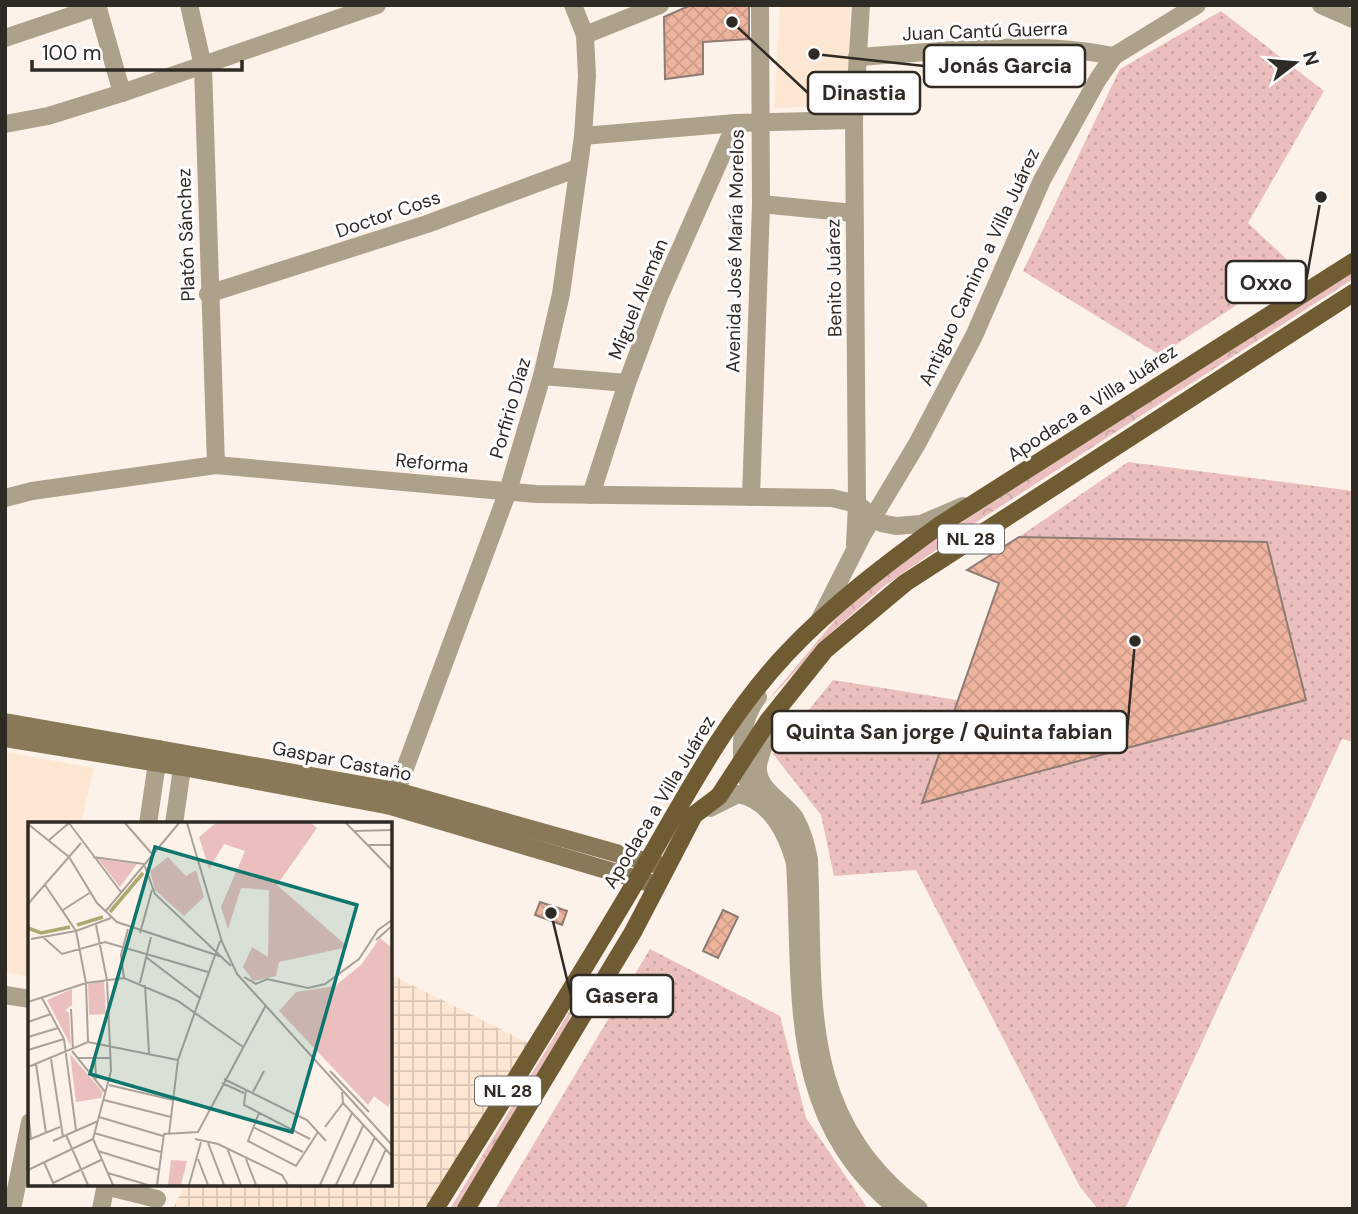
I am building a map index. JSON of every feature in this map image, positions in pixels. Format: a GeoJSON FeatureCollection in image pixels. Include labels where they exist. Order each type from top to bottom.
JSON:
{"type":"FeatureCollection","features":[{"type":"Feature","properties":{"kind":"main road","name":"Apodaca a Villa Juárez"},"geometry":{"type":"LineString","coordinates":[[466,1209],[633,932],[657,885],[657,864],[716,744],[789,651],[882,566],[977,502],[1353,262]]}},
{"type":"Feature","properties":{"kind":"main road","name":"Apodaca a Villa Juárez"},"geometry":{"type":"LineString","coordinates":[[435,1209],[638,878],[657,864],[692,819],[719,796],[781,703],[825,650],[905,583],[1353,293]]}},
{"type":"Feature","properties":{"kind":"main road","name":"Gaspar Castaño"},"geometry":{"type":"LineString","coordinates":[[5,722],[158,756]]}},
{"type":"Feature","properties":{"kind":"main road","name":"Gaspar Castaño"},"geometry":{"type":"LineString","coordinates":[[5,738],[184,760],[394,798],[657,864]]}},
{"type":"Feature","properties":{"kind":"main road","name":"Gaspar Castaño"},"geometry":{"type":"LineString","coordinates":[[394,798],[657,885]]}},
{"type":"Feature","properties":{"kind":"street","name":"Platón Sánchez"},"geometry":{"type":"LineString","coordinates":[[189,5],[202,66],[216,465]]}},
{"type":"Feature","properties":{"kind":"street"},"geometry":{"type":"LineString","coordinates":[[5,124],[48,116],[122,93],[377,5]]}},
{"type":"Feature","properties":{"kind":"street","name":"Porfirio Díaz"},"geometry":{"type":"LineString","coordinates":[[394,798],[508,491],[542,376],[561,294],[583,136],[587,76],[586,35],[573,5]]}},
{"type":"Feature","properties":{"kind":"street"},"geometry":{"type":"LineString","coordinates":[[586,35],[660,5]]}},
{"type":"Feature","properties":{"kind":"street","name":"Avenida José María Morelos"},"geometry":{"type":"LineString","coordinates":[[751,497],[761,204],[758,123],[760,5]]}},
{"type":"Feature","properties":{"kind":"street","name":"Benito Juárez"},"geometry":{"type":"LineString","coordinates":[[861,5],[854,120],[854,213],[863,510]]}},
{"type":"Feature","properties":{"kind":"street","name":"Antiguo Camino a Villa Juárez"},"geometry":{"type":"LineString","coordinates":[[819,621],[855,550],[863,510],[917,444],[974,336],[1061,142],[1114,56],[1197,5]]}},
{"type":"Feature","properties":{"kind":"street"},"geometry":{"type":"LineString","coordinates":[[1321,5],[1353,19]]}},
{"type":"Feature","properties":{"kind":"street"},"geometry":{"type":"LineString","coordinates":[[5,38],[97,6],[122,93]]}},
{"type":"Feature","properties":{"kind":"street","name":"Juan Cantú Guerra"},"geometry":{"type":"LineString","coordinates":[[857,57],[1022,47],[1077,48],[1114,56]]}},
{"type":"Feature","properties":{"kind":"street"},"geometry":{"type":"LineString","coordinates":[[583,136],[736,124],[854,120]]}},
{"type":"Feature","properties":{"kind":"street","name":"Miguel Alemán"},"geometry":{"type":"LineString","coordinates":[[591,495],[627,383],[659,297],[736,124]]}},
{"type":"Feature","properties":{"kind":"street","name":"Doctor Coss"},"geometry":{"type":"LineString","coordinates":[[208,294],[403,232],[579,168]]}},
{"type":"Feature","properties":{"kind":"street"},"geometry":{"type":"LineString","coordinates":[[761,204],[854,213]]}},
{"type":"Feature","properties":{"kind":"street"},"geometry":{"type":"LineString","coordinates":[[542,376],[627,383]]}},
{"type":"Feature","properties":{"kind":"street","name":"Reforma"},"geometry":{"type":"LineString","coordinates":[[5,498],[32,491],[216,465],[508,491],[591,495],[832,498],[863,510],[881,523],[909,527],[977,502]]}},
{"type":"Feature","properties":{"kind":"street"},"geometry":{"type":"LineString","coordinates":[[5,487],[32,491]]}},
{"type":"Feature","properties":{"kind":"street"},"geometry":{"type":"LineString","coordinates":[[789,651],[750,708],[743,725],[743,757],[747,781],[758,801],[782,829],[795,863],[803,1037],[809,1072],[819,1103],[834,1134],[857,1167],[898,1209]]}},
{"type":"Feature","properties":{"kind":"street"},"geometry":{"type":"LineString","coordinates":[[781,703],[758,765],[759,777],[764,788],[793,815],[804,834],[809,860],[815,1027],[823,1074],[844,1124],[899,1194],[919,1209]]}},
{"type":"Feature","properties":{"kind":"street"},"geometry":{"type":"LineString","coordinates":[[148,822],[158,756]]}},
{"type":"Feature","properties":{"kind":"street"},"geometry":{"type":"LineString","coordinates":[[174,822],[184,760]]}},
{"type":"Feature","properties":{"kind":"street"},"geometry":{"type":"LineString","coordinates":[[692,819],[738,794],[758,801]]}},
{"type":"Feature","properties":{"kind":"street"},"geometry":{"type":"LineString","coordinates":[[5,995],[28,999]]}},
{"type":"Feature","properties":{"kind":"street"},"geometry":{"type":"LineString","coordinates":[[12,1209],[28,1132]]}},
{"type":"Feature","properties":{"kind":"street"},"geometry":{"type":"LineString","coordinates":[[101,1209],[106,1186]]}},
{"type":"Feature","properties":{"kind":"street"},"geometry":{"type":"LineString","coordinates":[[110,1186],[157,1199]]}},
{"type":"Feature","properties":{"kind":"shaded area"},"geometry":{"type":"Polygon","coordinates":[[[780,5],[850,5],[850,102],[774,109],[780,5]]]}},
{"type":"Feature","properties":{"kind":"shaded area"},"geometry":{"type":"Polygon","coordinates":[[[5,752],[94,768],[81,822],[28,822],[28,977],[5,972],[5,752]]]}},
{"type":"Feature","properties":{"kind":"shaded area"},"geometry":{"type":"Polygon","coordinates":[[[392,975],[536,1047],[425,1209],[173,1209],[184,1186],[392,1186],[392,975]]]}},
{"type":"Feature","properties":{"kind":"green space"},"geometry":{"type":"Polygon","coordinates":[[[1221,11],[1324,91],[1248,223],[1295,267],[1160,355],[1023,271],[1120,69],[1221,11]]]}},
{"type":"Feature","properties":{"kind":"green space"},"geometry":{"type":"Polygon","coordinates":[[[1353,270],[1353,279],[975,523],[883,587],[832,632],[762,707],[847,606],[925,546],[1353,270]]]}},
{"type":"Feature","properties":{"kind":"green space"},"geometry":{"type":"Polygon","coordinates":[[[1128,462],[1353,491],[1353,742],[1342,739],[1125,1209],[1098,1209],[1080,1187],[916,870],[834,876],[821,815],[773,754],[833,680],[957,700],[922,803],[1306,700],[1267,542],[1019,537],[1128,462]]]}},
{"type":"Feature","properties":{"kind":"green space"},"geometry":{"type":"Polygon","coordinates":[[[650,949],[780,1016],[806,1118],[868,1209],[495,1209],[650,949]]]}},
{"type":"Feature","properties":{"kind":"green space"},"geometry":{"type":"Polygon","coordinates":[[[577,999],[567,1025],[462,1209],[450,1209],[577,999]]]}},
{"type":"Feature","properties":{"kind":"building"},"geometry":{"type":"Polygon","coordinates":[[[691,5],[749,5],[749,39],[703,42],[703,74],[665,79],[664,17],[691,5]]]}},
{"type":"Feature","properties":{"kind":"building"},"geometry":{"type":"Polygon","coordinates":[[[1019,537],[1267,542],[1306,700],[922,803],[999,583],[967,570],[1019,537]]]}},
{"type":"Feature","properties":{"kind":"building"},"geometry":{"type":"Polygon","coordinates":[[[540,902],[567,911],[562,925],[535,915],[540,902]]]}},
{"type":"Feature","properties":{"kind":"building"},"geometry":{"type":"Polygon","coordinates":[[[723,910],[738,917],[718,958],[703,951],[723,910]]]}},
{"type":"Feature","properties":{"kind":"place","name":"Dinastia"},"geometry":{"type":"Point","coordinates":[732,22]}},
{"type":"Feature","properties":{"kind":"place","name":"Jonás Garcia"},"geometry":{"type":"Point","coordinates":[814,54]}},
{"type":"Feature","properties":{"kind":"place","name":"Oxxo"},"geometry":{"type":"Point","coordinates":[1321,197]}},
{"type":"Feature","properties":{"kind":"place","name":"Quinta San jorge / Quinta fabian"},"geometry":{"type":"Point","coordinates":[1135,641]}},
{"type":"Feature","properties":{"kind":"place","name":"Gasera"},"geometry":{"type":"Point","coordinates":[551,913]}}]}
